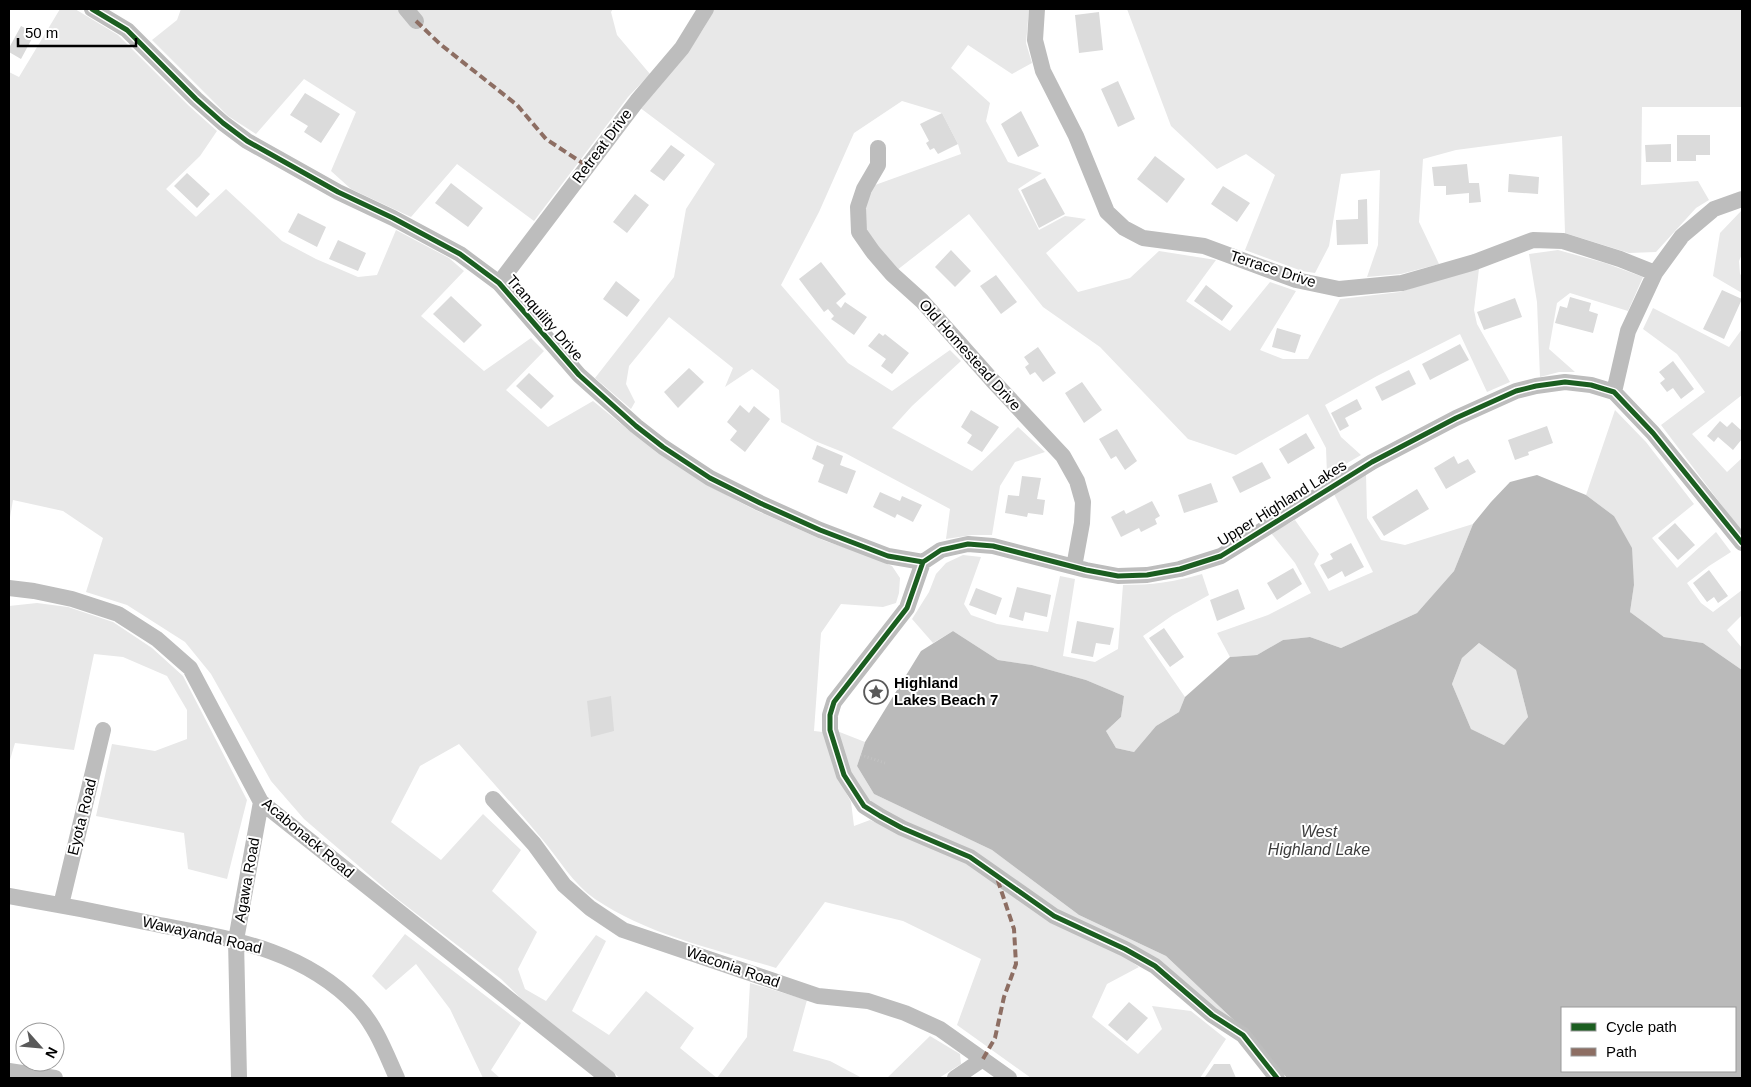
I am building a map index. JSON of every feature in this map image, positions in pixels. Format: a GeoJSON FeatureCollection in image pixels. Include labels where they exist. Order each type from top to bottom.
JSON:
{"type":"FeatureCollection","features":[{"type":"Feature","properties":{"kind":"street","name":"Tranquility Drive"},"geometry":{"type":"LineString","coordinates":[[92,9],[127,30],[196,99],[247,141],[338,192],[393,218],[460,254],[499,283],[579,375],[636,426],[663,447],[710,478],[777,511],[888,556],[922,562]]}},
{"type":"Feature","properties":{"kind":"street","name":"Retreat Drive"},"geometry":{"type":"LineString","coordinates":[[499,283],[637,101],[682,48],[706,9]]}},
{"type":"Feature","properties":{"kind":"street","name":"Terrace Drive"},"geometry":{"type":"LineString","coordinates":[[1038,9],[1035,40],[1043,71],[1076,136],[1107,212],[1124,228],[1142,238],[1204,246],[1296,280],[1339,289],[1402,283],[1475,262],[1533,240],[1563,241],[1620,259],[1655,273]]}},
{"type":"Feature","properties":{"kind":"street","name":"Old Homestead Drive"},"geometry":{"type":"LineString","coordinates":[[878,148],[878,164],[864,190],[858,207],[860,232],[873,252],[892,274],[922,301],[992,380],[1064,456],[1077,480],[1082,502],[1082,523],[1074,567]]}},
{"type":"Feature","properties":{"kind":"street"},"geometry":{"type":"LineString","coordinates":[[1742,199],[1714,209],[1682,236],[1655,273],[1628,331],[1614,392],[1653,433],[1742,544]]}},
{"type":"Feature","properties":{"kind":"street","name":"Upper Highland Lakes"},"geometry":{"type":"LineString","coordinates":[[922,562],[941,550],[968,544],[993,546],[1074,567],[1118,576],[1147,575],[1180,569],[1220,556],[1372,462],[1456,418],[1516,392],[1536,386],[1565,382],[1591,385],[1614,392]]}},
{"type":"Feature","properties":{"kind":"street"},"geometry":{"type":"LineString","coordinates":[[922,562],[907,608],[834,702],[830,715],[830,730],[844,775],[864,806],[902,828],[970,857],[1054,916],[1125,949],[1155,966],[1212,1016],[1242,1035],[1277,1078]]}},
{"type":"Feature","properties":{"kind":"street","name":"Acabonack Road"},"geometry":{"type":"LineString","coordinates":[[9,588],[72,599],[118,614],[158,639],[190,668],[261,802],[608,1078]]}},
{"type":"Feature","properties":{"kind":"street","name":"Eyota Road"},"geometry":{"type":"LineString","coordinates":[[61,905],[103,730]]}},
{"type":"Feature","properties":{"kind":"street","name":"Waconia Road"},"geometry":{"type":"LineString","coordinates":[[493,799],[534,844],[564,885],[590,908],[623,930],[818,996],[868,1001],[904,1013],[940,1029],[1009,1078]]}},
{"type":"Feature","properties":{"kind":"street","name":"Agawa Road"},"geometry":{"type":"LineString","coordinates":[[239,1078],[236,940],[261,802]]}},
{"type":"Feature","properties":{"kind":"street","name":"Wawayanda Road"},"geometry":{"type":"LineString","coordinates":[[9,896],[236,940],[281,954],[323,976],[358,1006],[379,1037],[397,1078]]}},
{"type":"Feature","properties":{"kind":"street"},"geometry":{"type":"LineString","coordinates":[[955,1078],[983,1059]]}},
{"type":"Feature","properties":{"kind":"street"},"geometry":{"type":"LineString","coordinates":[[9,1071],[55,1078]]}},
{"type":"Feature","properties":{"kind":"path"},"geometry":{"type":"LineString","coordinates":[[861,755],[885,763]]}},
{"type":"Feature","properties":{"kind":"shaded area"},"geometry":{"type":"Polygon","coordinates":[[[60,9],[75,9],[118,35],[188,105],[217,131],[200,156],[166,189],[196,217],[226,189],[282,241],[316,259],[358,277],[377,275],[396,230],[449,258],[464,271],[421,316],[484,371],[531,338],[544,351],[506,390],[548,427],[593,401],[631,432],[707,485],[755,510],[825,541],[867,555],[892,566],[900,578],[896,603],[883,607],[841,604],[821,633],[814,731],[823,732],[837,776],[851,802],[854,826],[870,820],[962,861],[1119,953],[1139,967],[1107,984],[1092,1017],[1138,1054],[1162,1029],[1152,1006],[1191,1011],[1226,1039],[1200,1078],[1031,1078],[957,1025],[981,959],[903,921],[825,902],[776,968],[659,932],[615,912],[587,893],[459,744],[420,766],[391,822],[441,860],[483,814],[521,850],[492,891],[537,932],[518,969],[525,989],[546,1001],[596,935],[606,941],[572,1011],[609,1035],[646,991],[694,1028],[680,1048],[717,1078],[620,1078],[538,1015],[501,979],[396,898],[304,819],[271,781],[211,674],[185,642],[127,605],[86,592],[103,538],[63,511],[13,500],[9,523],[9,72],[19,77],[60,9]]]}},
{"type":"Feature","properties":{"kind":"shaded area"},"geometry":{"type":"Polygon","coordinates":[[[181,9],[613,9],[611,12],[617,35],[650,74],[628,97],[534,221],[457,164],[411,217],[351,189],[331,171],[356,112],[304,79],[256,134],[228,116],[152,40],[177,20],[181,9]]]}},
{"type":"Feature","properties":{"kind":"shaded area"},"geometry":{"type":"Polygon","coordinates":[[[714,9],[1029,9],[1026,43],[1032,63],[1012,74],[968,45],[951,68],[990,103],[986,121],[1008,162],[1042,173],[1018,189],[1039,230],[1065,216],[1086,219],[1046,253],[1078,292],[1130,278],[1159,251],[1216,260],[1186,301],[1230,331],[1270,282],[1296,291],[1260,350],[1283,359],[1308,359],[1340,299],[1400,292],[1442,278],[1479,269],[1474,310],[1477,324],[1510,382],[1487,392],[1460,334],[1377,376],[1325,405],[1341,437],[1361,455],[1327,475],[1326,448],[1308,414],[1236,455],[1188,439],[1100,347],[1043,307],[969,214],[892,274],[859,232],[864,189],[961,154],[942,113],[902,101],[854,133],[819,212],[781,285],[848,363],[892,391],[950,350],[961,361],[912,406],[892,428],[972,471],[1018,427],[1045,452],[1015,462],[1000,486],[992,535],[972,535],[946,539],[950,509],[845,453],[815,441],[781,422],[779,390],[752,369],[725,387],[733,368],[669,317],[629,366],[626,384],[635,402],[631,409],[595,378],[674,277],[686,209],[715,164],[639,107],[690,48],[714,9]]]}},
{"type":"Feature","properties":{"kind":"shaded area"},"geometry":{"type":"Polygon","coordinates":[[[1127,9],[1742,9],[1742,107],[1642,107],[1641,185],[1698,181],[1709,200],[1696,208],[1656,252],[1629,253],[1565,233],[1562,136],[1456,150],[1423,159],[1419,222],[1439,264],[1401,274],[1367,277],[1378,245],[1380,170],[1341,174],[1329,246],[1315,273],[1302,271],[1245,250],[1275,175],[1246,154],[1217,169],[1171,126],[1127,9]]]}},
{"type":"Feature","properties":{"kind":"shaded area"},"geometry":{"type":"Polygon","coordinates":[[[1742,210],[1742,254],[1739,261],[1740,274],[1742,276],[1742,293],[1713,276],[1720,233],[1742,210]]]}},
{"type":"Feature","properties":{"kind":"shaded area"},"geometry":{"type":"Polygon","coordinates":[[[1558,250],[1605,263],[1643,277],[1628,311],[1570,293],[1557,303],[1549,349],[1575,372],[1559,372],[1540,377],[1537,302],[1529,254],[1558,250]]]}},
{"type":"Feature","properties":{"kind":"shaded area"},"geometry":{"type":"Polygon","coordinates":[[[1653,308],[1729,347],[1742,329],[1742,395],[1692,434],[1727,472],[1742,458],[1742,532],[1661,425],[1705,392],[1677,354],[1643,329],[1653,308]]]}},
{"type":"Feature","properties":{"kind":"shaded area"},"geometry":{"type":"Polygon","coordinates":[[[1615,410],[1646,442],[1694,504],[1652,538],[1677,568],[1716,532],[1731,552],[1687,583],[1701,603],[1713,612],[1742,590],[1742,615],[1727,630],[1742,648],[1742,670],[1703,643],[1664,637],[1630,612],[1634,585],[1614,516],[1586,495],[1615,410]]]}},
{"type":"Feature","properties":{"kind":"shaded area"},"geometry":{"type":"Polygon","coordinates":[[[1366,473],[1367,518],[1381,540],[1405,545],[1473,524],[1454,571],[1417,613],[1341,648],[1310,637],[1283,640],[1257,655],[1230,657],[1217,633],[1268,615],[1311,593],[1295,563],[1271,533],[1295,520],[1319,554],[1314,564],[1329,591],[1373,572],[1334,494],[1366,473]]]}},
{"type":"Feature","properties":{"kind":"shaded area"},"geometry":{"type":"Polygon","coordinates":[[[963,555],[981,557],[964,604],[971,615],[997,624],[1048,632],[1060,576],[1075,579],[1063,656],[1095,662],[1118,649],[1123,585],[1163,582],[1202,574],[1209,595],[1173,615],[1143,636],[1185,697],[1179,712],[1156,726],[1134,752],[1116,748],[1106,731],[1121,717],[1124,696],[1086,680],[1032,665],[998,660],[953,631],[933,643],[912,619],[929,592],[936,574],[946,563],[963,555]]]}},
{"type":"Feature","properties":{"kind":"shaded area"},"geometry":{"type":"Polygon","coordinates":[[[37,603],[68,607],[113,622],[152,648],[183,676],[247,800],[227,879],[188,869],[184,833],[96,816],[112,744],[155,751],[187,739],[187,710],[167,676],[123,657],[94,654],[74,750],[15,743],[9,763],[9,606],[37,603]]]}},
{"type":"Feature","properties":{"kind":"shaded area"},"geometry":{"type":"Polygon","coordinates":[[[1479,643],[1516,670],[1528,717],[1504,745],[1471,729],[1452,684],[1462,658],[1479,643]]]}},
{"type":"Feature","properties":{"kind":"shaded area"},"geometry":{"type":"Polygon","coordinates":[[[837,731],[865,742],[857,766],[874,794],[992,850],[1079,915],[1166,956],[1239,1025],[1096,931],[905,824],[868,800],[850,772],[837,731]]]}},
{"type":"Feature","properties":{"kind":"shaded area"},"geometry":{"type":"Polygon","coordinates":[[[405,934],[521,1023],[491,1070],[500,1078],[483,1078],[450,1009],[416,964],[386,990],[372,976],[405,934]]]}},
{"type":"Feature","properties":{"kind":"shaded area"},"geometry":{"type":"Polygon","coordinates":[[[750,983],[807,1000],[793,1051],[830,1061],[862,1078],[717,1078],[747,1037],[750,983]]]}},
{"type":"Feature","properties":{"kind":"shaded area"},"geometry":{"type":"Polygon","coordinates":[[[930,1036],[960,1054],[961,1064],[939,1078],[887,1078],[930,1036]]]}},
{"type":"Feature","properties":{"kind":"water","name":"West Highland Lake"},"geometry":{"type":"Polygon","coordinates":[[[1537,475],[1586,495],[1614,516],[1632,548],[1634,585],[1630,612],[1664,637],[1703,643],[1742,670],[1742,1078],[1287,1078],[1239,1025],[1166,956],[1079,915],[992,850],[874,794],[857,766],[865,742],[921,651],[953,631],[998,660],[1032,665],[1086,680],[1124,696],[1121,717],[1106,731],[1116,748],[1134,752],[1156,726],[1179,712],[1185,697],[1230,657],[1257,655],[1283,640],[1310,637],[1341,648],[1417,613],[1454,571],[1473,524],[1510,482],[1537,475]],[[1479,643],[1462,658],[1452,684],[1471,729],[1504,745],[1528,717],[1516,670],[1479,643]]]}},
{"type":"Feature","properties":{"kind":"building"},"geometry":{"type":"Polygon","coordinates":[[[1099,12],[1103,50],[1079,53],[1075,15],[1099,12]]]}},
{"type":"Feature","properties":{"kind":"building"},"geometry":{"type":"Polygon","coordinates":[[[21,26],[35,33],[21,59],[9,52],[9,48],[21,26]]]}},
{"type":"Feature","properties":{"kind":"building"},"geometry":{"type":"Polygon","coordinates":[[[1118,81],[1135,119],[1118,127],[1101,89],[1118,81]]]}},
{"type":"Feature","properties":{"kind":"building"},"geometry":{"type":"Polygon","coordinates":[[[305,93],[340,114],[321,143],[304,132],[308,126],[290,115],[305,93]]]}},
{"type":"Feature","properties":{"kind":"building"},"geometry":{"type":"Polygon","coordinates":[[[1021,111],[1039,146],[1018,157],[1001,124],[1021,111]]]}},
{"type":"Feature","properties":{"kind":"building"},"geometry":{"type":"Polygon","coordinates":[[[942,113],[958,144],[938,154],[934,148],[930,150],[926,143],[929,141],[920,124],[942,113]]]}},
{"type":"Feature","properties":{"kind":"building"},"geometry":{"type":"Polygon","coordinates":[[[1677,135],[1710,135],[1710,155],[1696,155],[1696,161],[1677,161],[1677,135]]]}},
{"type":"Feature","properties":{"kind":"building"},"geometry":{"type":"Polygon","coordinates":[[[1671,144],[1671,162],[1646,162],[1645,145],[1671,144]]]}},
{"type":"Feature","properties":{"kind":"building"},"geometry":{"type":"Polygon","coordinates":[[[671,145],[685,155],[664,181],[650,171],[671,145]]]}},
{"type":"Feature","properties":{"kind":"building"},"geometry":{"type":"Polygon","coordinates":[[[1155,156],[1185,179],[1167,203],[1137,179],[1155,156]]]}},
{"type":"Feature","properties":{"kind":"building"},"geometry":{"type":"Polygon","coordinates":[[[1467,164],[1469,183],[1479,183],[1481,202],[1469,203],[1469,193],[1446,195],[1446,186],[1434,186],[1432,167],[1467,164]]]}},
{"type":"Feature","properties":{"kind":"building"},"geometry":{"type":"Polygon","coordinates":[[[187,173],[210,194],[197,208],[174,186],[187,173]]]}},
{"type":"Feature","properties":{"kind":"building"},"geometry":{"type":"Polygon","coordinates":[[[1509,174],[1539,177],[1538,194],[1508,192],[1509,174]]]}},
{"type":"Feature","properties":{"kind":"building"},"geometry":{"type":"Polygon","coordinates":[[[1045,178],[1065,214],[1039,228],[1021,190],[1045,178]]]}},
{"type":"Feature","properties":{"kind":"building"},"geometry":{"type":"Polygon","coordinates":[[[451,183],[483,208],[468,227],[435,203],[451,183]]]}},
{"type":"Feature","properties":{"kind":"building"},"geometry":{"type":"Polygon","coordinates":[[[1223,186],[1250,203],[1237,222],[1211,204],[1223,186]]]}},
{"type":"Feature","properties":{"kind":"building"},"geometry":{"type":"Polygon","coordinates":[[[635,194],[649,205],[627,233],[613,222],[635,194]]]}},
{"type":"Feature","properties":{"kind":"building"},"geometry":{"type":"Polygon","coordinates":[[[1367,199],[1368,244],[1337,245],[1336,220],[1358,219],[1358,200],[1367,199]]]}},
{"type":"Feature","properties":{"kind":"building"},"geometry":{"type":"Polygon","coordinates":[[[298,213],[326,227],[317,247],[288,232],[298,213]]]}},
{"type":"Feature","properties":{"kind":"building"},"geometry":{"type":"Polygon","coordinates":[[[338,240],[366,253],[358,271],[329,259],[338,240]]]}},
{"type":"Feature","properties":{"kind":"building"},"geometry":{"type":"Polygon","coordinates":[[[951,250],[971,271],[955,287],[935,267],[951,250]]]}},
{"type":"Feature","properties":{"kind":"building"},"geometry":{"type":"Polygon","coordinates":[[[821,262],[846,294],[836,303],[841,308],[845,302],[867,317],[854,335],[831,319],[834,316],[828,309],[824,312],[799,279],[821,262]]]}},
{"type":"Feature","properties":{"kind":"building"},"geometry":{"type":"Polygon","coordinates":[[[996,275],[1017,302],[1001,314],[980,286],[996,275]]]}},
{"type":"Feature","properties":{"kind":"building"},"geometry":{"type":"Polygon","coordinates":[[[616,281],[640,300],[627,317],[603,299],[616,281]]]}},
{"type":"Feature","properties":{"kind":"building"},"geometry":{"type":"Polygon","coordinates":[[[1206,285],[1233,306],[1222,321],[1194,301],[1206,285]]]}},
{"type":"Feature","properties":{"kind":"building"},"geometry":{"type":"Polygon","coordinates":[[[1722,290],[1742,299],[1724,339],[1703,329],[1722,290]]]}},
{"type":"Feature","properties":{"kind":"building"},"geometry":{"type":"Polygon","coordinates":[[[451,296],[482,325],[464,343],[433,314],[451,296]]]}},
{"type":"Feature","properties":{"kind":"building"},"geometry":{"type":"Polygon","coordinates":[[[1570,297],[1591,303],[1589,311],[1598,314],[1593,333],[1555,323],[1560,306],[1567,308],[1570,297]]]}},
{"type":"Feature","properties":{"kind":"building"},"geometry":{"type":"Polygon","coordinates":[[[1515,298],[1522,317],[1484,330],[1477,312],[1515,298]]]}},
{"type":"Feature","properties":{"kind":"building"},"geometry":{"type":"Polygon","coordinates":[[[1277,328],[1301,335],[1295,353],[1272,347],[1277,328]]]}},
{"type":"Feature","properties":{"kind":"building"},"geometry":{"type":"Polygon","coordinates":[[[879,333],[883,336],[885,334],[909,353],[892,374],[881,366],[886,359],[868,346],[879,333]]]}},
{"type":"Feature","properties":{"kind":"building"},"geometry":{"type":"Polygon","coordinates":[[[1460,344],[1469,360],[1430,380],[1422,364],[1460,344]]]}},
{"type":"Feature","properties":{"kind":"building"},"geometry":{"type":"Polygon","coordinates":[[[1038,347],[1056,373],[1043,382],[1035,372],[1030,375],[1025,367],[1029,364],[1024,357],[1038,347]]]}},
{"type":"Feature","properties":{"kind":"building"},"geometry":{"type":"Polygon","coordinates":[[[1673,361],[1694,389],[1681,399],[1673,388],[1667,392],[1660,383],[1665,379],[1659,372],[1673,361]]]}},
{"type":"Feature","properties":{"kind":"building"},"geometry":{"type":"Polygon","coordinates":[[[689,368],[704,382],[678,408],[664,392],[689,368]]]}},
{"type":"Feature","properties":{"kind":"building"},"geometry":{"type":"Polygon","coordinates":[[[1409,370],[1416,384],[1382,401],[1375,387],[1409,370]]]}},
{"type":"Feature","properties":{"kind":"building"},"geometry":{"type":"Polygon","coordinates":[[[529,373],[554,396],[541,409],[516,386],[529,373]]]}},
{"type":"Feature","properties":{"kind":"building"},"geometry":{"type":"Polygon","coordinates":[[[1082,382],[1102,410],[1084,423],[1065,393],[1082,382]]]}},
{"type":"Feature","properties":{"kind":"building"},"geometry":{"type":"Polygon","coordinates":[[[1357,399],[1362,409],[1345,418],[1349,426],[1340,431],[1331,413],[1357,399]]]}},
{"type":"Feature","properties":{"kind":"building"},"geometry":{"type":"Polygon","coordinates":[[[740,405],[749,413],[754,406],[770,419],[745,452],[730,440],[737,431],[727,422],[740,405]]]}},
{"type":"Feature","properties":{"kind":"building"},"geometry":{"type":"Polygon","coordinates":[[[971,410],[999,427],[982,452],[967,443],[972,435],[961,427],[971,410]]]}},
{"type":"Feature","properties":{"kind":"building"},"geometry":{"type":"Polygon","coordinates":[[[1720,421],[1727,427],[1732,422],[1742,431],[1742,439],[1733,450],[1718,437],[1714,442],[1707,436],[1720,421]]]}},
{"type":"Feature","properties":{"kind":"building"},"geometry":{"type":"Polygon","coordinates":[[[1547,426],[1553,443],[1528,452],[1529,455],[1515,460],[1508,440],[1547,426]]]}},
{"type":"Feature","properties":{"kind":"building"},"geometry":{"type":"Polygon","coordinates":[[[1117,429],[1137,461],[1125,470],[1116,456],[1111,459],[1099,439],[1117,429]]]}},
{"type":"Feature","properties":{"kind":"building"},"geometry":{"type":"Polygon","coordinates":[[[1306,433],[1315,448],[1288,464],[1279,449],[1306,433]]]}},
{"type":"Feature","properties":{"kind":"building"},"geometry":{"type":"Polygon","coordinates":[[[817,445],[843,456],[840,465],[856,471],[847,494],[818,482],[824,465],[812,459],[817,445]]]}},
{"type":"Feature","properties":{"kind":"building"},"geometry":{"type":"Polygon","coordinates":[[[1454,456],[1458,464],[1468,459],[1476,472],[1446,489],[1434,468],[1454,456]]]}},
{"type":"Feature","properties":{"kind":"building"},"geometry":{"type":"Polygon","coordinates":[[[1262,462],[1271,478],[1240,493],[1232,477],[1262,462]]]}},
{"type":"Feature","properties":{"kind":"building"},"geometry":{"type":"Polygon","coordinates":[[[1022,476],[1041,478],[1037,499],[1045,500],[1043,515],[1028,513],[1027,517],[1005,513],[1008,495],[1019,496],[1022,476]]]}},
{"type":"Feature","properties":{"kind":"building"},"geometry":{"type":"Polygon","coordinates":[[[1211,483],[1218,502],[1184,513],[1178,495],[1211,483]]]}},
{"type":"Feature","properties":{"kind":"building"},"geometry":{"type":"Polygon","coordinates":[[[1417,489],[1429,509],[1384,536],[1372,517],[1417,489]]]}},
{"type":"Feature","properties":{"kind":"building"},"geometry":{"type":"Polygon","coordinates":[[[880,492],[900,501],[902,496],[922,505],[913,522],[897,514],[895,518],[873,507],[880,492]]]}},
{"type":"Feature","properties":{"kind":"building"},"geometry":{"type":"Polygon","coordinates":[[[1152,501],[1160,516],[1155,519],[1157,524],[1141,532],[1139,528],[1121,537],[1111,517],[1124,510],[1126,514],[1152,501]]]}},
{"type":"Feature","properties":{"kind":"building"},"geometry":{"type":"Polygon","coordinates":[[[1675,523],[1695,545],[1678,560],[1658,538],[1675,523]]]}},
{"type":"Feature","properties":{"kind":"building"},"geometry":{"type":"Polygon","coordinates":[[[1351,543],[1364,567],[1345,577],[1342,571],[1328,579],[1320,565],[1333,559],[1330,554],[1351,543]]]}},
{"type":"Feature","properties":{"kind":"building"},"geometry":{"type":"Polygon","coordinates":[[[1293,568],[1302,584],[1277,600],[1267,583],[1293,568]]]}},
{"type":"Feature","properties":{"kind":"building"},"geometry":{"type":"Polygon","coordinates":[[[1709,570],[1728,596],[1718,603],[1714,597],[1707,602],[1693,583],[1709,570]]]}},
{"type":"Feature","properties":{"kind":"building"},"geometry":{"type":"Polygon","coordinates":[[[1017,587],[1051,595],[1047,617],[1025,612],[1023,621],[1009,617],[1017,587]]]}},
{"type":"Feature","properties":{"kind":"building"},"geometry":{"type":"Polygon","coordinates":[[[976,588],[1002,598],[996,615],[969,605],[976,588]]]}},
{"type":"Feature","properties":{"kind":"building"},"geometry":{"type":"Polygon","coordinates":[[[1238,589],[1245,609],[1217,621],[1210,600],[1238,589]]]}},
{"type":"Feature","properties":{"kind":"building"},"geometry":{"type":"Polygon","coordinates":[[[1077,621],[1114,628],[1110,645],[1096,643],[1093,657],[1071,653],[1077,621]]]}},
{"type":"Feature","properties":{"kind":"building"},"geometry":{"type":"Polygon","coordinates":[[[1164,628],[1184,657],[1170,667],[1149,638],[1164,628]]]}},
{"type":"Feature","properties":{"kind":"building"},"geometry":{"type":"Polygon","coordinates":[[[611,696],[614,731],[591,737],[587,701],[611,696]]]}},
{"type":"Feature","properties":{"kind":"building"},"geometry":{"type":"Polygon","coordinates":[[[1129,1002],[1148,1018],[1127,1041],[1108,1025],[1129,1002]]]}},
{"type":"Feature","properties":{"kind":"building"},"geometry":{"type":"Polygon","coordinates":[[[1214,1064],[1230,1064],[1236,1078],[1205,1078],[1214,1064]]]}},
{"type":"Feature","properties":{"kind":"marked path"},"geometry":{"type":"LineString","coordinates":[[416,21],[440,44],[517,105],[546,139],[587,166]]}},
{"type":"Feature","properties":{"kind":"marked path"},"geometry":{"type":"LineString","coordinates":[[983,1059],[995,1038],[1004,997],[1016,964],[1014,929],[996,875]]}},
{"type":"Feature","properties":{"kind":"cycle path"},"geometry":{"type":"LineString","coordinates":[[92,9],[127,30],[196,99],[247,141],[338,192],[393,218],[460,254],[499,283],[579,375],[636,426],[663,447],[710,478],[820,530],[888,556],[923,562]]}},
{"type":"Feature","properties":{"kind":"cycle path"},"geometry":{"type":"LineString","coordinates":[[1277,1078],[1243,1035],[1212,1015],[1155,966],[1125,949],[1054,916],[970,857],[902,828],[864,806],[844,775],[830,730],[830,715],[834,702],[907,608],[923,562],[941,550],[968,544],[993,546],[1086,570],[1118,576],[1147,575],[1180,569],[1221,556],[1372,462],[1456,418],[1516,391],[1565,382],[1591,385],[1614,392],[1653,433],[1742,543]]}},
{"type":"Feature","properties":{"kind":"place","name":"Highland Lakes Beach 7"},"geometry":{"type":"Point","coordinates":[876,692]}}]}
